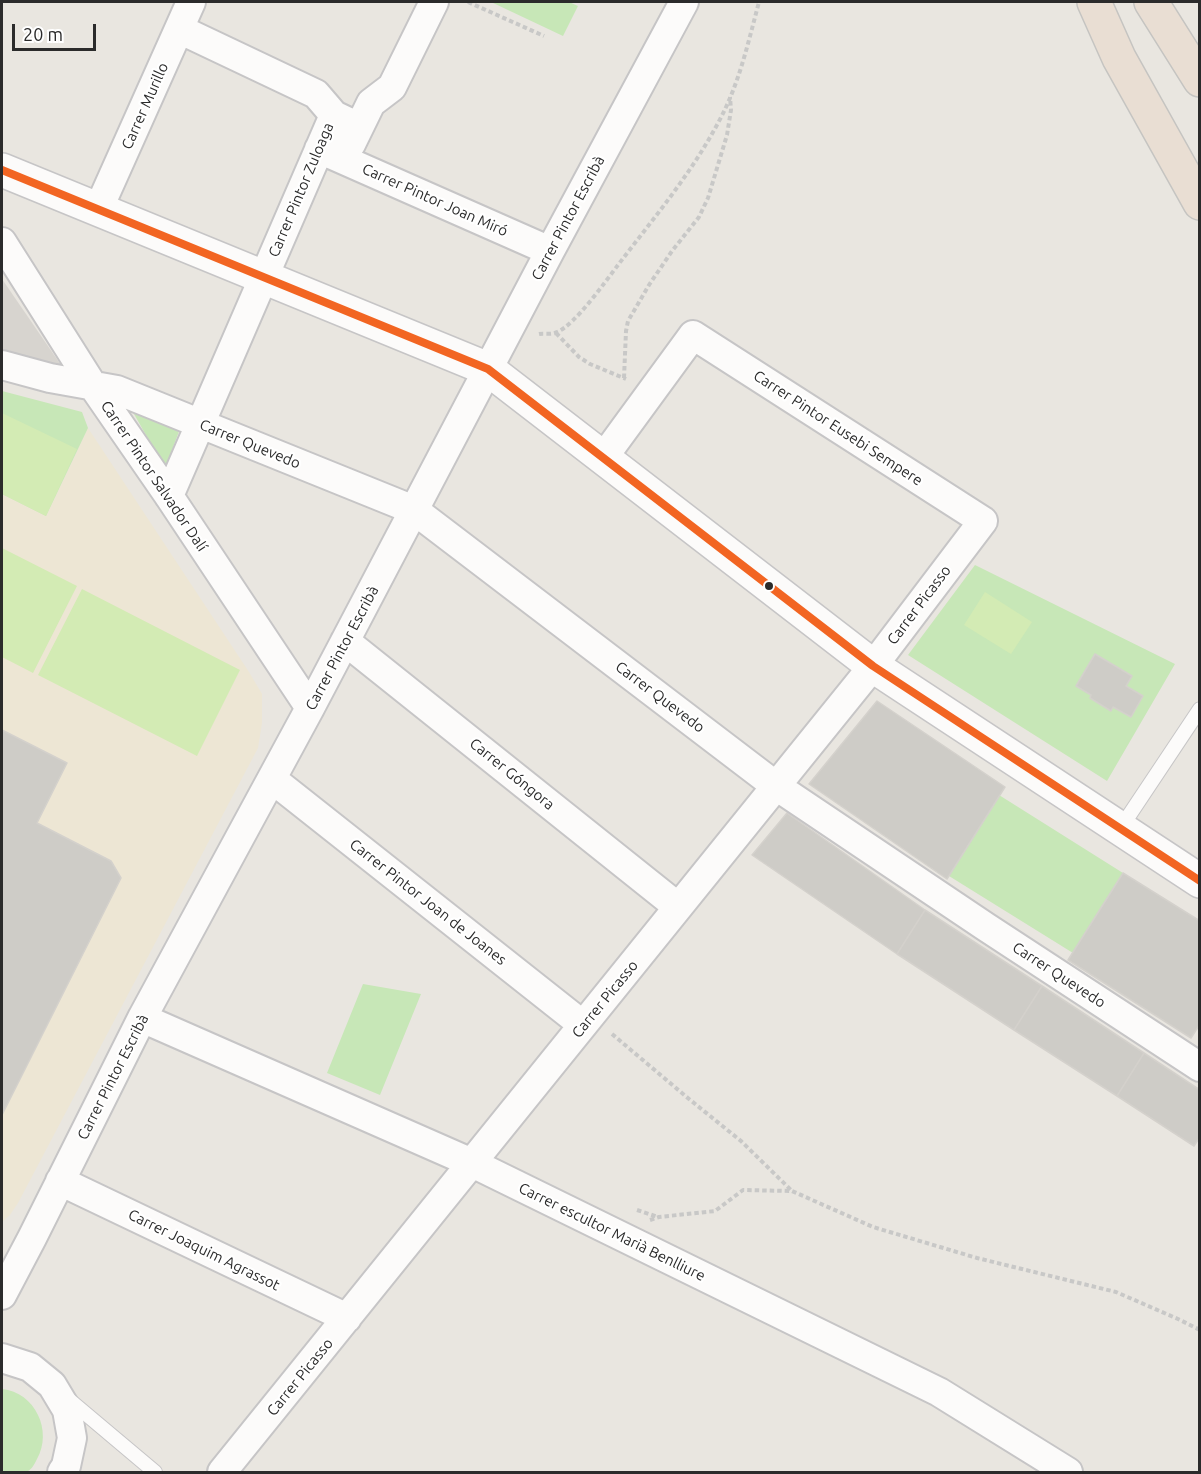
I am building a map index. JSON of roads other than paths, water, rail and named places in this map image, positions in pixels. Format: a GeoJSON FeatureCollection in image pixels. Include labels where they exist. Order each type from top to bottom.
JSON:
{"type":"FeatureCollection","features":[{"type":"Feature","properties":{"kind":"highway"},"geometry":{"type":"LineString","coordinates":[[1094,2],[1119,58],[1200,203]]}},
{"type":"Feature","properties":{"kind":"highway"},"geometry":{"type":"LineString","coordinates":[[1150,2],[1200,80]]}},
{"type":"Feature","properties":{"kind":"street","name":"Carrer Murillo"},"geometry":{"type":"LineString","coordinates":[[98,210],[191,2]]}},
{"type":"Feature","properties":{"kind":"street","name":"Carrer Pintor Zuloaga"},"geometry":{"type":"LineString","coordinates":[[169,496],[263,278],[332,154],[359,127],[371,103],[392,87],[434,2]]}},
{"type":"Feature","properties":{"kind":"street","name":"Carrer Pintor Escribà"},"geometry":{"type":"LineString","coordinates":[[2,1295],[142,1018],[310,708],[550,251],[684,2]]}},
{"type":"Feature","properties":{"kind":"street"},"geometry":{"type":"LineString","coordinates":[[179,29],[316,94],[334,115],[359,127]]}},
{"type":"Feature","properties":{"kind":"street","name":"Carrer Pintor Zuloaga"},"geometry":{"type":"LineString","coordinates":[[332,154],[334,115]]}},
{"type":"Feature","properties":{"kind":"street","name":"Carrer Pintor Joan Miró"},"geometry":{"type":"LineString","coordinates":[[332,154],[550,251]]}},
{"type":"Feature","properties":{"kind":"street"},"geometry":{"type":"LineString","coordinates":[[2,170],[488,369],[873,666],[1200,881]]}},
{"type":"Feature","properties":{"kind":"street","name":"Carrer Pintor Salvador Dalí"},"geometry":{"type":"LineString","coordinates":[[2,242],[93,386],[310,708]]}},
{"type":"Feature","properties":{"kind":"street","name":"Carrer Pintor Eusebi Sempere"},"geometry":{"type":"LineString","coordinates":[[603,458],[693,335],[983,521]]}},
{"type":"Feature","properties":{"kind":"street","name":"Carrer Quevedo"},"geometry":{"type":"LineString","coordinates":[[2,365],[50,378],[117,390],[414,510],[776,786],[986,927],[1200,1066]]}},
{"type":"Feature","properties":{"kind":"street","name":"Carrer Picasso"},"geometry":{"type":"LineString","coordinates":[[222,1473],[873,666],[983,521]]}},
{"type":"Feature","properties":{"kind":"street","name":"Carrer Góngora"},"geometry":{"type":"LineString","coordinates":[[345,641],[678,907]]}},
{"type":"Feature","properties":{"kind":"street","name":"Carrer Pintor Joan de Joanes"},"geometry":{"type":"LineString","coordinates":[[272,779],[588,1019]]}},
{"type":"Feature","properties":{"kind":"street","name":"Carrer escultor Marià Benlliure"},"geometry":{"type":"LineString","coordinates":[[142,1018],[472,1163],[622,1236],[939,1392],[1068,1473]]}},
{"type":"Feature","properties":{"kind":"street","name":"Carrer Joaquim Agrassot"},"geometry":{"type":"LineString","coordinates":[[60,1181],[347,1318]]}},
{"type":"Feature","properties":{"kind":"street"},"geometry":{"type":"LineString","coordinates":[[2,1254],[32,1238]]}},
{"type":"Feature","properties":{"kind":"street"},"geometry":{"type":"LineString","coordinates":[[2,1358],[30,1367],[52,1385],[67,1410],[72,1438],[63,1473]]}},
{"type":"Feature","properties":{"kind":"lane"},"geometry":{"type":"LineString","coordinates":[[1120,829],[1200,709]]}},
{"type":"Feature","properties":{"kind":"lane"},"geometry":{"type":"LineString","coordinates":[[52,1385],[154,1473]]}}]}
